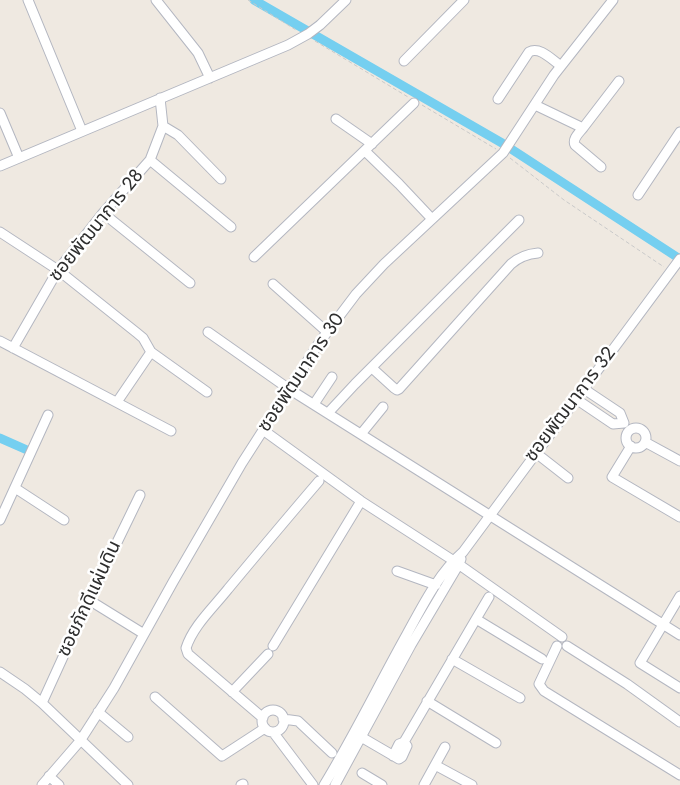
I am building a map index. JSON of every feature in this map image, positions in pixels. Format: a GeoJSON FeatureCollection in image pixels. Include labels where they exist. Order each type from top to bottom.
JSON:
{"type":"FeatureCollection","features":[{"type":"Feature","properties":{"kind":"street"},"geometry":{"type":"LineString","coordinates":[[28,0],[82,131]]}},
{"type":"Feature","properties":{"kind":"street"},"geometry":{"type":"LineString","coordinates":[[156,0],[198,53],[210,78]]}},
{"type":"Feature","properties":{"kind":"street"},"geometry":{"type":"LineString","coordinates":[[0,166],[307,35],[346,0]]}},
{"type":"Feature","properties":{"kind":"street"},"geometry":{"type":"LineString","coordinates":[[404,61],[464,0]]}},
{"type":"Feature","properties":{"kind":"street","name":"ซอยพัฒนาการ 30"},"geometry":{"type":"LineString","coordinates":[[42,785],[80,740],[114,688],[242,463],[327,332],[356,294],[384,264],[503,153],[554,75],[613,0]]}},
{"type":"Feature","properties":{"kind":"street"},"geometry":{"type":"LineString","coordinates":[[498,99],[529,52],[533,49],[539,50],[561,66]]}},
{"type":"Feature","properties":{"kind":"street"},"geometry":{"type":"LineString","coordinates":[[601,167],[575,145],[574,140],[619,81]]}},
{"type":"Feature","properties":{"kind":"street","name":"ซอยพัฒนาการ 28"},"geometry":{"type":"LineString","coordinates":[[13,348],[58,270],[103,213],[150,160],[163,126],[160,98]]}},
{"type":"Feature","properties":{"kind":"street"},"geometry":{"type":"LineString","coordinates":[[254,257],[416,102]]}},
{"type":"Feature","properties":{"kind":"street"},"geometry":{"type":"LineString","coordinates":[[535,105],[583,128]]}},
{"type":"Feature","properties":{"kind":"street"},"geometry":{"type":"LineString","coordinates":[[0,114],[19,158]]}},
{"type":"Feature","properties":{"kind":"street"},"geometry":{"type":"LineString","coordinates":[[336,119],[368,148],[432,219]]}},
{"type":"Feature","properties":{"kind":"street"},"geometry":{"type":"LineString","coordinates":[[163,126],[178,135],[222,179]]}},
{"type":"Feature","properties":{"kind":"street"},"geometry":{"type":"LineString","coordinates":[[638,195],[680,132]]}},
{"type":"Feature","properties":{"kind":"street"},"geometry":{"type":"LineString","coordinates":[[150,160],[231,228]]}},
{"type":"Feature","properties":{"kind":"street"},"geometry":{"type":"LineString","coordinates":[[103,213],[190,283]]}},
{"type":"Feature","properties":{"kind":"street"},"geometry":{"type":"LineString","coordinates":[[328,413],[519,220]]}},
{"type":"Feature","properties":{"kind":"street"},"geometry":{"type":"LineString","coordinates":[[0,232],[58,270],[143,338],[151,352],[207,392]]}},
{"type":"Feature","properties":{"kind":"street"},"geometry":{"type":"LineString","coordinates":[[372,368],[394,388],[400,389],[511,264],[528,254],[538,253]]}},
{"type":"Feature","properties":{"kind":"street","name":"ซอยพัฒนาการ 32"},"geometry":{"type":"LineString","coordinates":[[335,785],[357,735],[407,643],[456,562],[676,268]]}},
{"type":"Feature","properties":{"kind":"street"},"geometry":{"type":"LineString","coordinates":[[273,284],[327,332]]}},
{"type":"Feature","properties":{"kind":"street"},"geometry":{"type":"LineString","coordinates":[[208,332],[289,389],[680,635]]}},
{"type":"Feature","properties":{"kind":"street"},"geometry":{"type":"LineString","coordinates":[[0,341],[171,431]]}},
{"type":"Feature","properties":{"kind":"street"},"geometry":{"type":"LineString","coordinates":[[117,402],[151,352]]}},
{"type":"Feature","properties":{"kind":"street"},"geometry":{"type":"LineString","coordinates":[[314,404],[332,378]]}},
{"type":"Feature","properties":{"kind":"street"},"geometry":{"type":"LineString","coordinates":[[576,400],[613,424],[627,426],[637,428],[643,430],[646,436],[645,442],[640,447],[631,446],[626,438],[627,426],[620,412],[584,389]]}},
{"type":"Feature","properties":{"kind":"street"},"geometry":{"type":"LineString","coordinates":[[361,434],[383,407]]}},
{"type":"Feature","properties":{"kind":"street"},"geometry":{"type":"LineString","coordinates":[[0,520],[48,415]]}},
{"type":"Feature","properties":{"kind":"street"},"geometry":{"type":"LineString","coordinates":[[263,430],[361,501],[456,562],[567,640],[567,646]]}},
{"type":"Feature","properties":{"kind":"street"},"geometry":{"type":"LineString","coordinates":[[645,442],[680,461]]}},
{"type":"Feature","properties":{"kind":"street"},"geometry":{"type":"LineString","coordinates":[[631,446],[612,477],[680,517]]}},
{"type":"Feature","properties":{"kind":"street"},"geometry":{"type":"LineString","coordinates":[[536,453],[568,478]]}},
{"type":"Feature","properties":{"kind":"street"},"geometry":{"type":"LineString","coordinates":[[313,785],[262,722],[262,718],[188,654],[186,648],[200,623],[319,481]]}},
{"type":"Feature","properties":{"kind":"street"},"geometry":{"type":"LineString","coordinates":[[15,488],[64,520]]}},
{"type":"Feature","properties":{"kind":"street","name":"ซอยภักดีแผ่นดิน"},"geometry":{"type":"LineString","coordinates":[[42,703],[140,495]]}},
{"type":"Feature","properties":{"kind":"street"},"geometry":{"type":"LineString","coordinates":[[273,646],[361,501]]}},
{"type":"Feature","properties":{"kind":"street","name":"ซอยพัฒนาการ 32"},"geometry":{"type":"LineString","coordinates":[[407,643],[424,604],[436,585],[456,562]]}},
{"type":"Feature","properties":{"kind":"street"},"geometry":{"type":"LineString","coordinates":[[397,571],[436,585]]}},
{"type":"Feature","properties":{"kind":"street"},"geometry":{"type":"LineString","coordinates":[[680,596],[640,663],[680,688]]}},
{"type":"Feature","properties":{"kind":"street"},"geometry":{"type":"LineString","coordinates":[[357,735],[393,756],[398,744],[404,742],[489,597]]}},
{"type":"Feature","properties":{"kind":"street"},"geometry":{"type":"LineString","coordinates":[[89,600],[144,634]]}},
{"type":"Feature","properties":{"kind":"street"},"geometry":{"type":"LineString","coordinates":[[476,619],[542,659]]}},
{"type":"Feature","properties":{"kind":"street"},"geometry":{"type":"LineString","coordinates":[[562,637],[557,640],[557,646],[539,684],[544,691],[680,775]]}},
{"type":"Feature","properties":{"kind":"street"},"geometry":{"type":"LineString","coordinates":[[557,646],[562,649],[567,646]]}},
{"type":"Feature","properties":{"kind":"street"},"geometry":{"type":"LineString","coordinates":[[567,646],[680,722]]}},
{"type":"Feature","properties":{"kind":"street"},"geometry":{"type":"LineString","coordinates":[[232,692],[268,654]]}},
{"type":"Feature","properties":{"kind":"street"},"geometry":{"type":"LineString","coordinates":[[452,659],[520,698]]}},
{"type":"Feature","properties":{"kind":"street"},"geometry":{"type":"LineString","coordinates":[[0,672],[42,703],[128,785]]}},
{"type":"Feature","properties":{"kind":"street"},"geometry":{"type":"LineString","coordinates":[[155,697],[222,756],[269,730],[280,728],[283,723],[279,712],[273,709],[267,711],[262,718]]}},
{"type":"Feature","properties":{"kind":"street"},"geometry":{"type":"LineString","coordinates":[[427,702],[496,743]]}},
{"type":"Feature","properties":{"kind":"street"},"geometry":{"type":"LineString","coordinates":[[98,712],[128,737]]}},
{"type":"Feature","properties":{"kind":"street"},"geometry":{"type":"LineString","coordinates":[[283,719],[298,721],[332,753]]}},
{"type":"Feature","properties":{"kind":"street","name":"ซอยพัฒนาการ 32"},"geometry":{"type":"LineString","coordinates":[[324,785],[357,735]]}},
{"type":"Feature","properties":{"kind":"street"},"geometry":{"type":"LineString","coordinates":[[424,785],[445,747]]}},
{"type":"Feature","properties":{"kind":"street"},"geometry":{"type":"LineString","coordinates":[[435,765],[472,785]]}},
{"type":"Feature","properties":{"kind":"street"},"geometry":{"type":"LineString","coordinates":[[362,773],[378,784]]}},
{"type":"Feature","properties":{"kind":"street"},"geometry":{"type":"LineString","coordinates":[[49,776],[59,785]]}},
{"type":"Feature","properties":{"kind":"path"},"geometry":{"type":"LineString","coordinates":[[248,0],[503,153],[564,200],[676,268]]}},
{"type":"Feature","properties":{"kind":"waterway"},"geometry":{"type":"LineString","coordinates":[[254,0],[502,143],[680,259]]}},
{"type":"Feature","properties":{"kind":"waterway"},"geometry":{"type":"LineString","coordinates":[[0,438],[27,450]]}}]}
